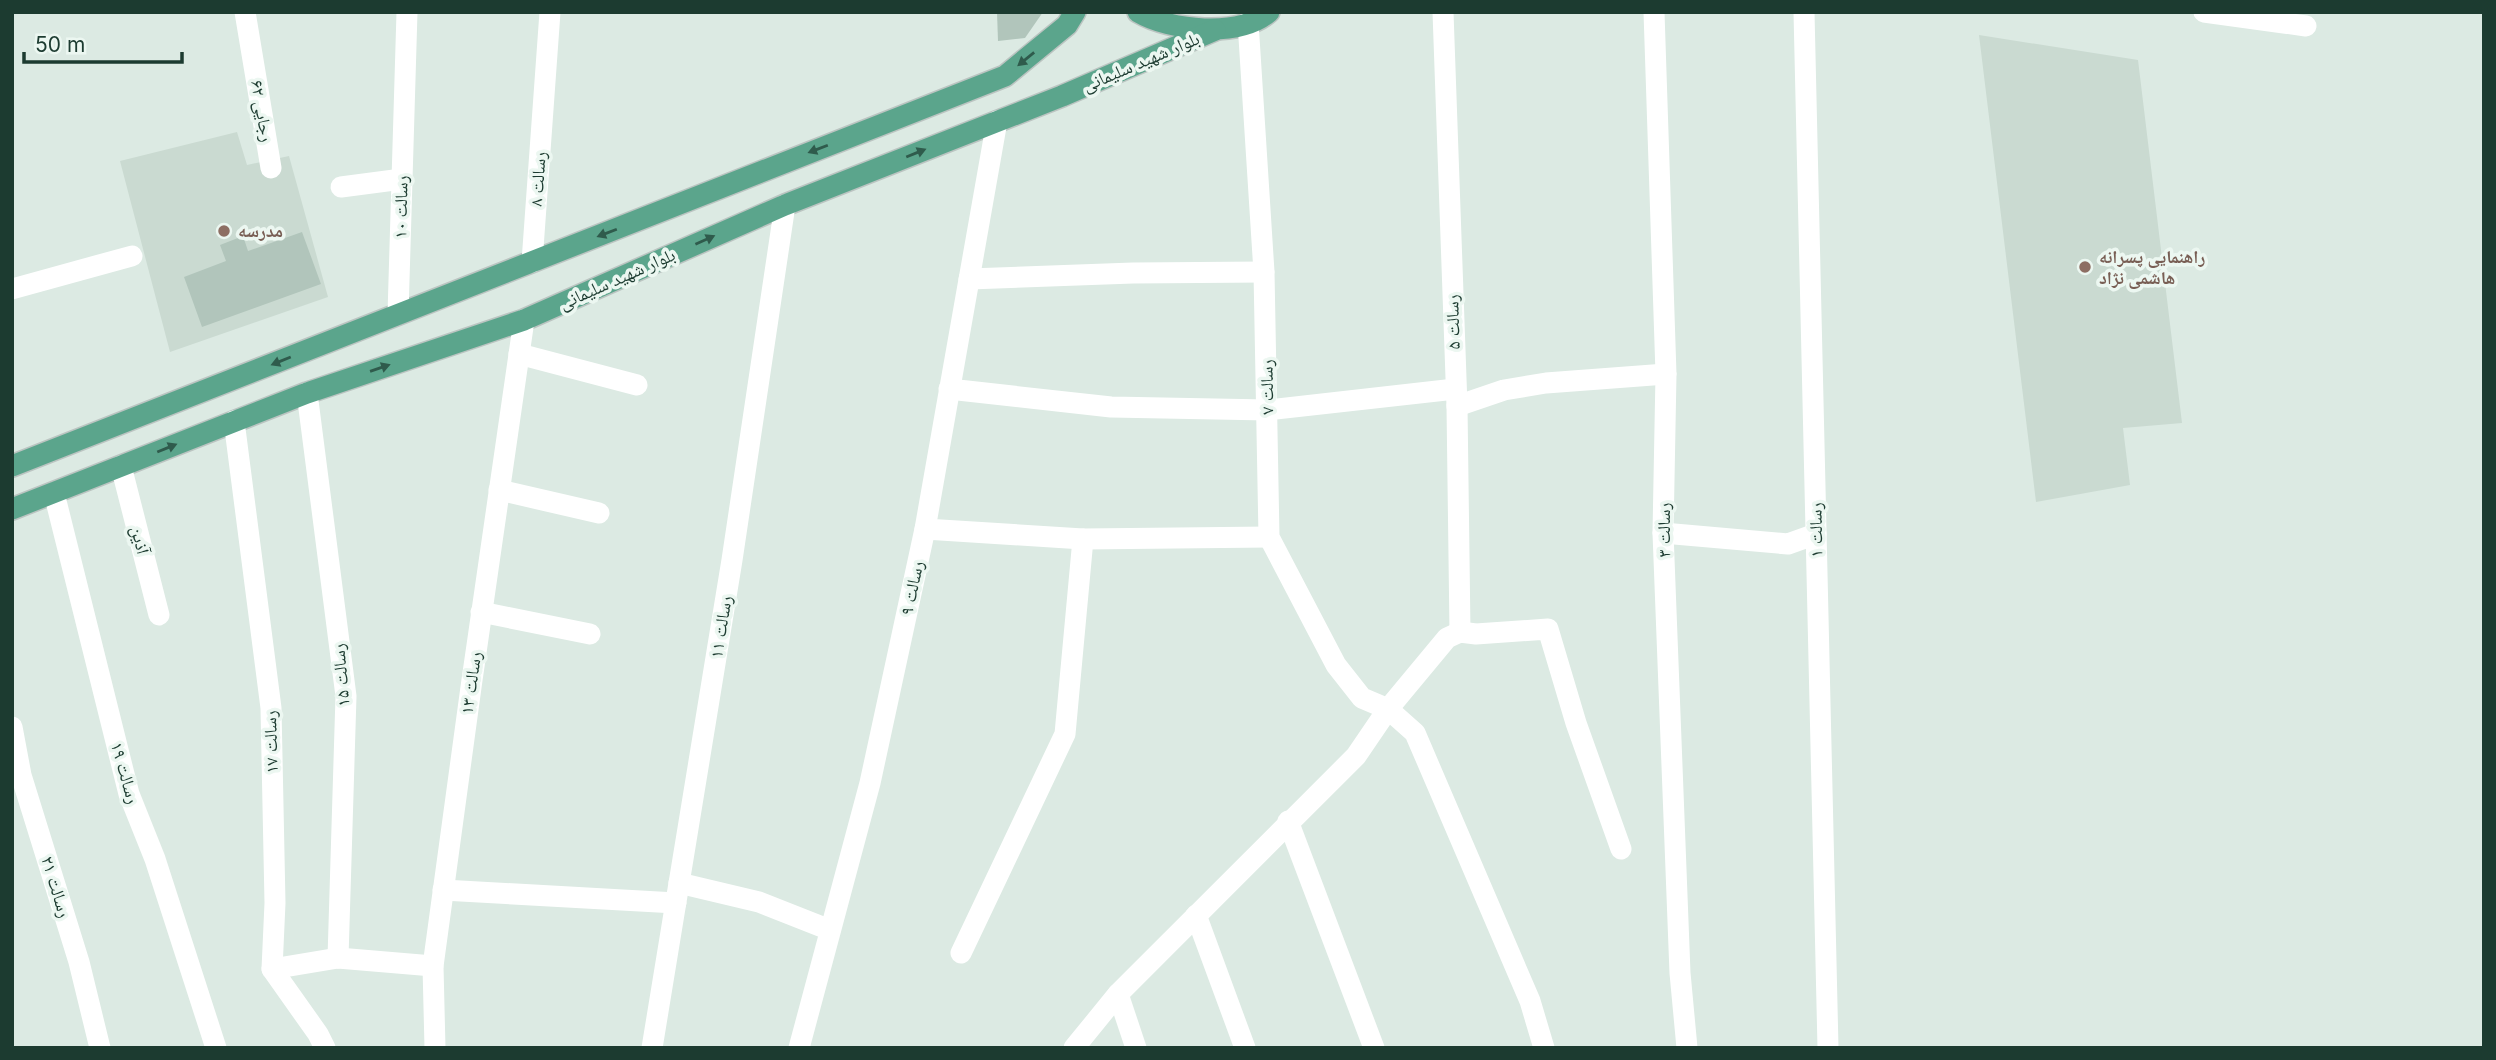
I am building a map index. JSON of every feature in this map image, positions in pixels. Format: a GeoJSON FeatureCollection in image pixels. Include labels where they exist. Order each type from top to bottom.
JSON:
{"type":"FeatureCollection","features":[{"type":"Feature","properties":{"kind":"main road"},"geometry":{"type":"LineString","coordinates":[[12,466],[1005,76],[1067,25],[1075,12]]}},
{"type":"Feature","properties":{"kind":"main road"},"geometry":{"type":"LineString","coordinates":[[1138,12],[1148,18],[1178,27],[1214,30],[1265,16]]}},
{"type":"Feature","properties":{"kind":"main road","name":"بلوار شهید سلیمانی"},"geometry":{"type":"LineString","coordinates":[[12,509],[307,393],[524,320],[785,205],[1062,96],[1214,30]]}},
{"type":"Feature","properties":{"kind":"street","name":"رجایی ۶۲"},"geometry":{"type":"LineString","coordinates":[[245,12],[271,168]]}},
{"type":"Feature","properties":{"kind":"street","name":"رسالت ۱۰"},"geometry":{"type":"LineString","coordinates":[[398,314],[407,12]]}},
{"type":"Feature","properties":{"kind":"street","name":"رسالت ۸"},"geometry":{"type":"LineString","coordinates":[[532,262],[550,12]]}},
{"type":"Feature","properties":{"kind":"street","name":"رسالت ۵"},"geometry":{"type":"LineString","coordinates":[[1443,12],[1456,398],[1460,632]]}},
{"type":"Feature","properties":{"kind":"street","name":"رسالت ۳"},"geometry":{"type":"LineString","coordinates":[[1654,12],[1667,373],[1664,533],[1680,974],[1687,1048]]}},
{"type":"Feature","properties":{"kind":"street","name":"رسالت ۱"},"geometry":{"type":"LineString","coordinates":[[1804,12],[1828,1048]]}},
{"type":"Feature","properties":{"kind":"street"},"geometry":{"type":"LineString","coordinates":[[2204,12],[2306,26]]}},
{"type":"Feature","properties":{"kind":"street","name":"رسالت ۷"},"geometry":{"type":"LineString","coordinates":[[1265,16],[1264,272],[1269,537],[1336,665],[1362,698],[1388,709],[1416,733],[1530,1000],[1544,1048]]}},
{"type":"Feature","properties":{"kind":"street","name":"رسالت ۹"},"geometry":{"type":"LineString","coordinates":[[799,1048],[870,783],[925,530],[997,121]]}},
{"type":"Feature","properties":{"kind":"street"},"geometry":{"type":"LineString","coordinates":[[341,187],[402,178]]}},
{"type":"Feature","properties":{"kind":"street","name":"رسالت ۱۱"},"geometry":{"type":"LineString","coordinates":[[652,1048],[729,574],[785,205]]}},
{"type":"Feature","properties":{"kind":"street"},"geometry":{"type":"LineString","coordinates":[[12,289],[132,256]]}},
{"type":"Feature","properties":{"kind":"street"},"geometry":{"type":"LineString","coordinates":[[969,279],[1133,272],[1264,272]]}},
{"type":"Feature","properties":{"kind":"street","name":"رسالت ۱۳"},"geometry":{"type":"LineString","coordinates":[[435,1048],[433,966],[524,320]]}},
{"type":"Feature","properties":{"kind":"street"},"geometry":{"type":"LineString","coordinates":[[519,354],[637,385]]}},
{"type":"Feature","properties":{"kind":"street"},"geometry":{"type":"LineString","coordinates":[[950,389],[1111,407],[1268,410],[1456,398],[1546,383],[1667,373]]}},
{"type":"Feature","properties":{"kind":"street","name":"رسالت ۱۵"},"geometry":{"type":"LineString","coordinates":[[307,393],[346,696],[338,958]]}},
{"type":"Feature","properties":{"kind":"street","name":"رسالت ۱۷"},"geometry":{"type":"LineString","coordinates":[[234,421],[271,708],[275,903],[272,969]]}},
{"type":"Feature","properties":{"kind":"street","name":"آذین"},"geometry":{"type":"LineString","coordinates":[[121,466],[159,615]]}},
{"type":"Feature","properties":{"kind":"street"},"geometry":{"type":"LineString","coordinates":[[499,490],[598,513]]}},
{"type":"Feature","properties":{"kind":"street","name":"رسالت ۱۹"},"geometry":{"type":"LineString","coordinates":[[54,493],[129,794],[155,859],[216,1048]]}},
{"type":"Feature","properties":{"kind":"street"},"geometry":{"type":"LineString","coordinates":[[925,530],[1083,540],[1269,537]]}},
{"type":"Feature","properties":{"kind":"street"},"geometry":{"type":"LineString","coordinates":[[1664,533],[1788,544],[1816,534]]}},
{"type":"Feature","properties":{"kind":"street"},"geometry":{"type":"LineString","coordinates":[[961,953],[1065,734],[1083,540]]}},
{"type":"Feature","properties":{"kind":"street"},"geometry":{"type":"LineString","coordinates":[[481,612],[590,634]]}},
{"type":"Feature","properties":{"kind":"street"},"geometry":{"type":"LineString","coordinates":[[1074,1048],[1118,994],[1288,821],[1356,756],[1388,709],[1447,638],[1460,632],[1476,634],[1548,629],[1576,723],[1621,849]]}},
{"type":"Feature","properties":{"kind":"street","name":"رسالت ۲۱"},"geometry":{"type":"LineString","coordinates":[[12,727],[21,775],[79,962],[100,1048]]}},
{"type":"Feature","properties":{"kind":"street"},"geometry":{"type":"LineString","coordinates":[[1288,821],[1374,1048]]}},
{"type":"Feature","properties":{"kind":"street"},"geometry":{"type":"LineString","coordinates":[[443,890],[677,893],[759,902],[830,930]]}},
{"type":"Feature","properties":{"kind":"street"},"geometry":{"type":"LineString","coordinates":[[1196,915],[1245,1048]]}},
{"type":"Feature","properties":{"kind":"street"},"geometry":{"type":"LineString","coordinates":[[325,1048],[272,969],[338,958],[433,966]]}},
{"type":"Feature","properties":{"kind":"street"},"geometry":{"type":"LineString","coordinates":[[1118,994],[1136,1048]]}},
{"type":"Feature","properties":{"kind":"shaded area","name":"راهنمایی پسرانه هاشمی نژاد"},"geometry":{"type":"Polygon","coordinates":[[[1979,35],[2138,60],[2182,423],[2123,428],[2130,485],[2036,502],[1979,35]]]}},
{"type":"Feature","properties":{"kind":"shaded area","name":"مدرسه"},"geometry":{"type":"Polygon","coordinates":[[[237,132],[247,165],[289,156],[328,297],[170,352],[120,161],[237,132]]]}},
{"type":"Feature","properties":{"kind":"building"},"geometry":{"type":"Polygon","coordinates":[[[997,12],[1043,12],[1025,38],[998,41],[997,12]]]}},
{"type":"Feature","properties":{"kind":"building"},"geometry":{"type":"Polygon","coordinates":[[[302,232],[321,284],[202,327],[184,277],[226,261],[220,245],[243,236],[248,251],[302,232]]]}},
{"type":"Feature","properties":{"kind":"place","name":"مدرسه"},"geometry":{"type":"Point","coordinates":[224,231]}},
{"type":"Feature","properties":{"kind":"place","name":"راهنمایی پسرانه هاشمی نژاد"},"geometry":{"type":"Point","coordinates":[2085,267]}}]}
